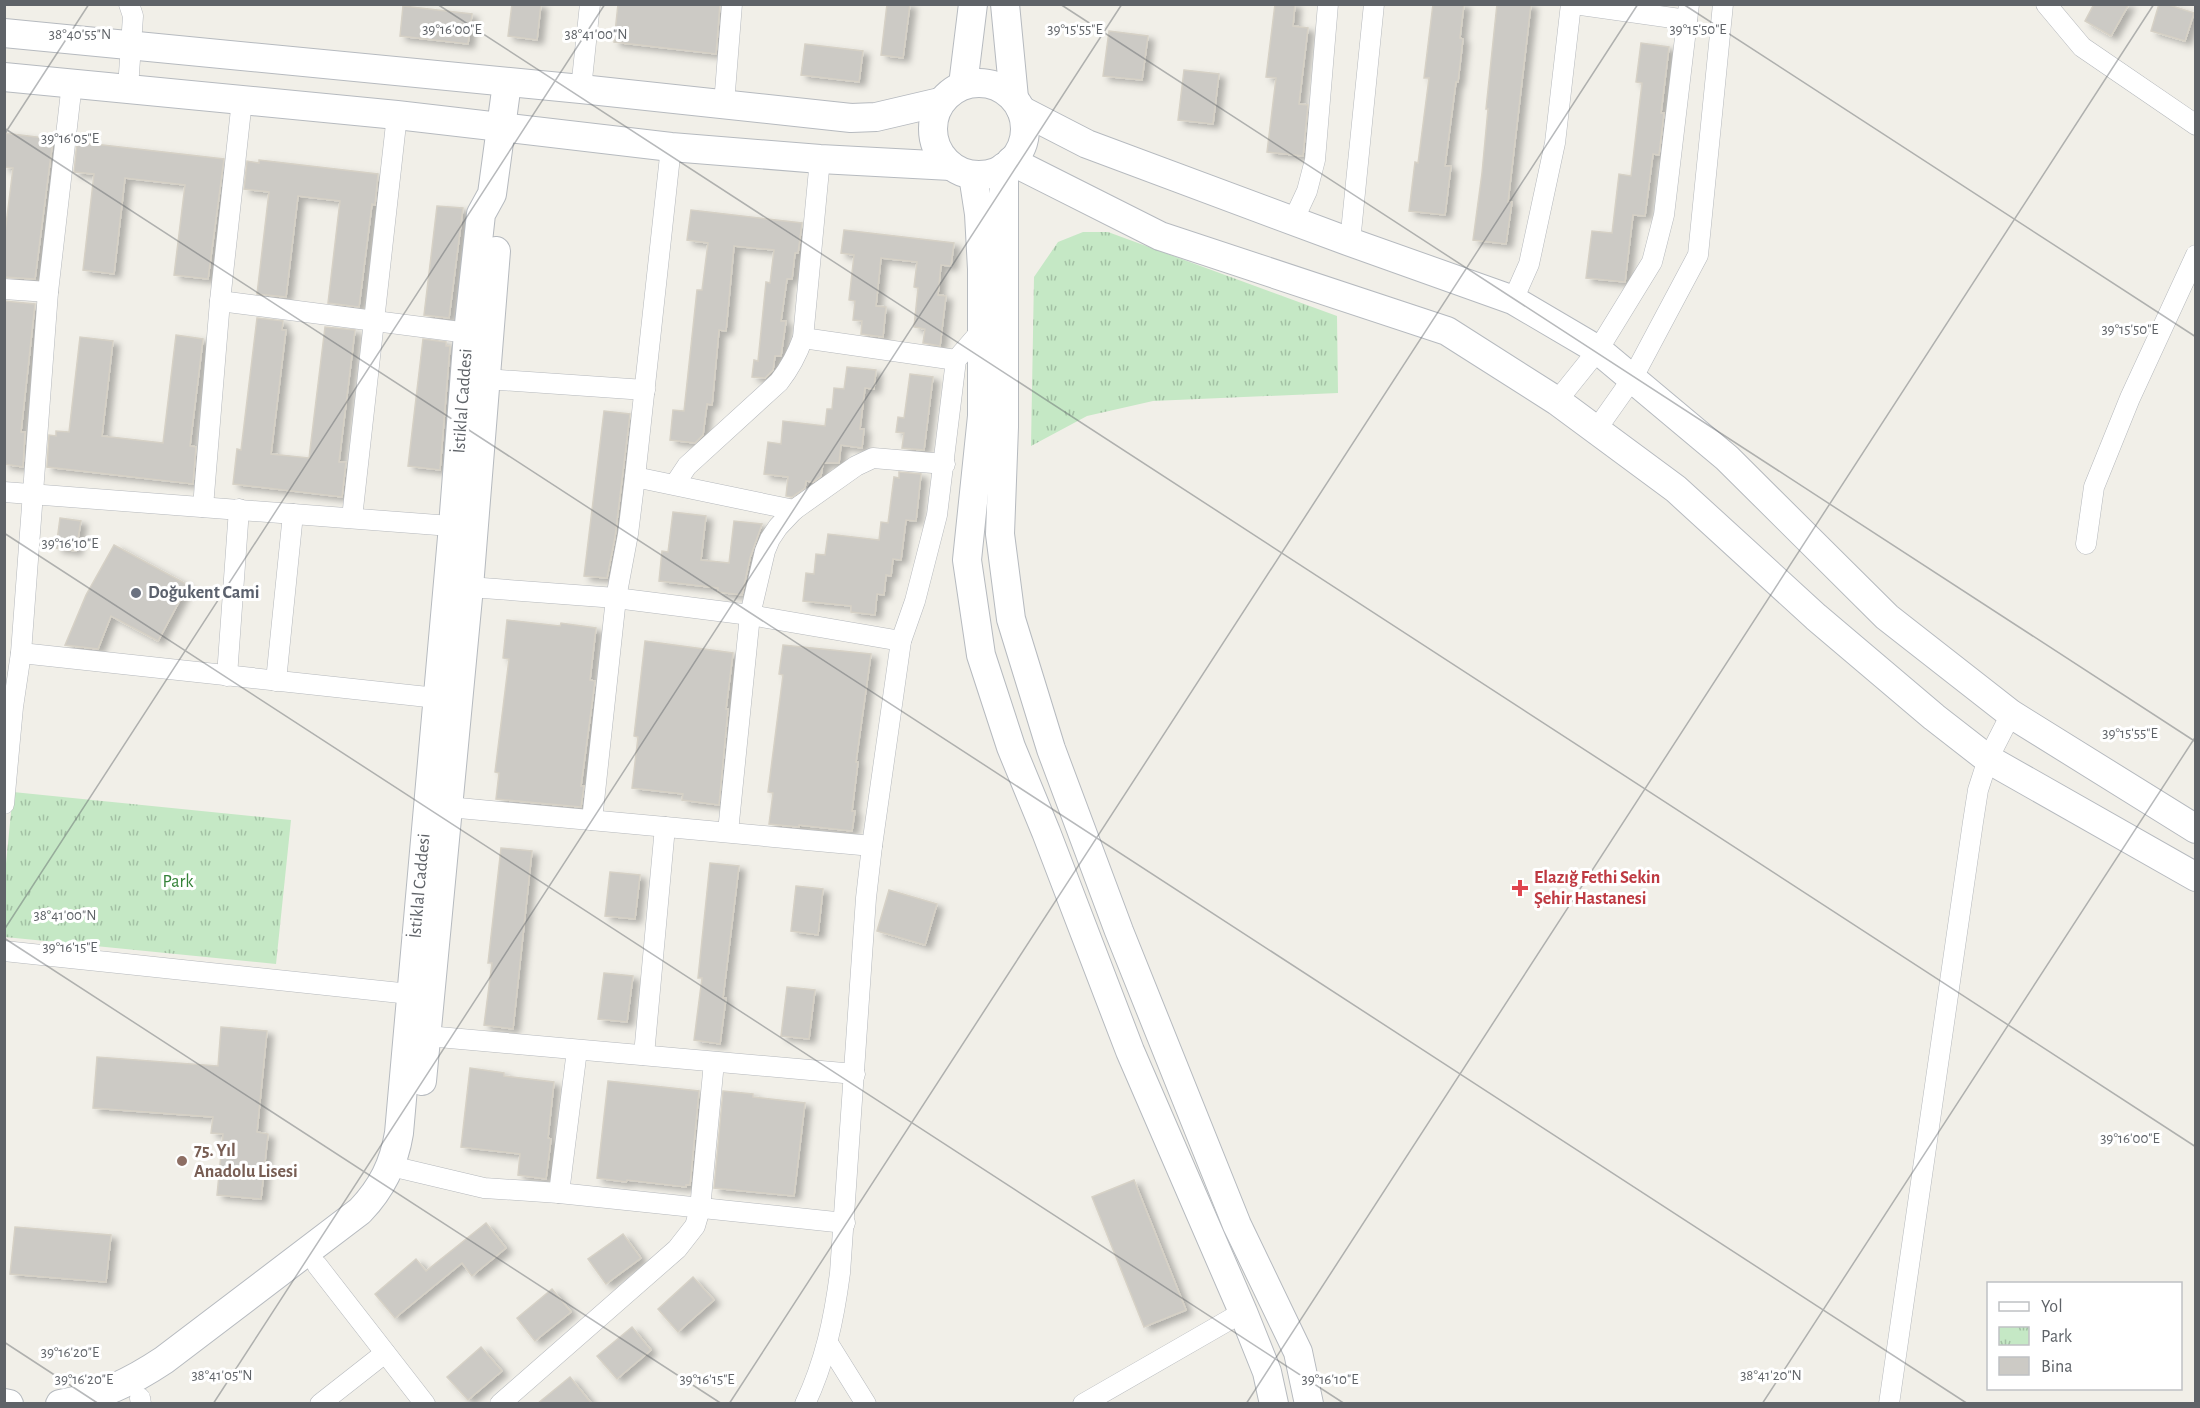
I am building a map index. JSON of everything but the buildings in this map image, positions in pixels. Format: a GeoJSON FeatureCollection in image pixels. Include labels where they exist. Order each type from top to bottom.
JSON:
{"type":"FeatureCollection","features":[{"type":"Feature","properties":{"kind":"street"},"geometry":{"type":"LineString","coordinates":[[581,89],[590,4]]}},
{"type":"Feature","properties":{"kind":"street"},"geometry":{"type":"LineString","coordinates":[[724,104],[732,4]]}},
{"type":"Feature","properties":{"kind":"street"},"geometry":{"type":"LineString","coordinates":[[963,85],[973,4]]}},
{"type":"Feature","properties":{"kind":"street"},"geometry":{"type":"LineString","coordinates":[[4,77],[397,115],[671,147],[962,170],[987,174],[1008,164],[1020,150],[1024,137],[1025,123],[1017,104],[1005,4]]}},
{"type":"Feature","properties":{"kind":"street"},"geometry":{"type":"LineString","coordinates":[[1293,221],[1307,191],[1316,160],[1328,4]]}},
{"type":"Feature","properties":{"kind":"street"},"geometry":{"type":"LineString","coordinates":[[1350,242],[1374,4]]}},
{"type":"Feature","properties":{"kind":"street"},"geometry":{"type":"LineString","coordinates":[[1513,300],[1529,264],[1555,143],[1573,4],[1688,12],[1664,215],[1652,262],[1598,350],[1557,401]]}},
{"type":"Feature","properties":{"kind":"street"},"geometry":{"type":"LineString","coordinates":[[1596,430],[1632,379],[1698,255],[1723,4]]}},
{"type":"Feature","properties":{"kind":"street"},"geometry":{"type":"LineString","coordinates":[[2046,4],[2082,47],[2196,125]]}},
{"type":"Feature","properties":{"kind":"street"},"geometry":{"type":"LineString","coordinates":[[128,88],[135,8]]}},
{"type":"Feature","properties":{"kind":"street"},"geometry":{"type":"LineString","coordinates":[[4,33],[581,89],[851,118],[876,117],[940,102]]}},
{"type":"Feature","properties":{"kind":"street","name":"İstiklal Caddesi"},"geometry":{"type":"LineString","coordinates":[[60,1404],[106,1393],[135,1379],[164,1360],[360,1211],[383,1183],[399,1169],[417,1132],[469,587],[463,527],[468,333],[481,214],[492,194],[507,82]]}},
{"type":"Feature","properties":{"kind":"street"},"geometry":{"type":"LineString","coordinates":[[1274,1404],[1267,1372],[1243,1312],[1130,1051],[1011,747],[981,655],[967,560],[982,416],[982,269],[979,214],[962,170],[942,157],[935,144],[932,130],[934,116],[940,102],[950,92],[963,85],[976,82],[1003,89],[1017,104],[1087,144],[1513,300],[1598,350],[1727,458],[1887,617],[2011,714],[2196,829]]}},
{"type":"Feature","properties":{"kind":"street"},"geometry":{"type":"LineString","coordinates":[[4,804],[13,707],[21,653],[48,292],[72,83]]}},
{"type":"Feature","properties":{"kind":"street"},"geometry":{"type":"LineString","coordinates":[[203,507],[220,301],[242,100]]}},
{"type":"Feature","properties":{"kind":"street"},"geometry":{"type":"LineString","coordinates":[[352,518],[397,115]]}},
{"type":"Feature","properties":{"kind":"street"},"geometry":{"type":"LineString","coordinates":[[592,820],[616,598],[628,534],[635,477],[671,147]]}},
{"type":"Feature","properties":{"kind":"street"},"geometry":{"type":"LineString","coordinates":[[675,484],[687,466],[780,382],[790,368],[803,338],[820,159]]}},
{"type":"Feature","properties":{"kind":"street"},"geometry":{"type":"LineString","coordinates":[[1008,164],[1160,236],[1447,331],[1557,401],[1676,489],[1825,625],[1934,717],[1988,759],[2196,877]]}},
{"type":"Feature","properties":{"kind":"street"},"geometry":{"type":"LineString","coordinates":[[1008,164],[1000,534],[1011,619],[1051,749],[1115,920],[1237,1225],[1298,1352],[1309,1404]]}},
{"type":"Feature","properties":{"kind":"street","name":"İstiklal Caddesi"},"geometry":{"type":"LineString","coordinates":[[137,1402],[365,1230],[392,1203],[401,1189],[399,1133],[437,698],[486,379],[500,214],[492,194]]}},
{"type":"Feature","properties":{"kind":"street"},"geometry":{"type":"LineString","coordinates":[[2086,544],[2094,487],[2130,398],[2191,280],[2196,255]]}},
{"type":"Feature","properties":{"kind":"street"},"geometry":{"type":"LineString","coordinates":[[4,289],[48,292]]}},
{"type":"Feature","properties":{"kind":"street"},"geometry":{"type":"LineString","coordinates":[[220,301],[375,323],[468,333]]}},
{"type":"Feature","properties":{"kind":"street"},"geometry":{"type":"LineString","coordinates":[[805,1404],[828,1343],[835,1314],[844,1223],[866,898],[901,641],[928,557],[937,515],[956,360],[981,331]]}},
{"type":"Feature","properties":{"kind":"street"},"geometry":{"type":"LineString","coordinates":[[803,338],[956,360]]}},
{"type":"Feature","properties":{"kind":"street"},"geometry":{"type":"LineString","coordinates":[[486,379],[645,390]]}},
{"type":"Feature","properties":{"kind":"street"},"geometry":{"type":"LineString","coordinates":[[728,832],[750,615],[770,539],[795,510],[865,461],[873,458],[945,464]]}},
{"type":"Feature","properties":{"kind":"street"},"geometry":{"type":"LineString","coordinates":[[635,477],[795,510]]}},
{"type":"Feature","properties":{"kind":"street"},"geometry":{"type":"LineString","coordinates":[[4,492],[463,527]]}},
{"type":"Feature","properties":{"kind":"street"},"geometry":{"type":"LineString","coordinates":[[227,676],[239,509]]}},
{"type":"Feature","properties":{"kind":"street"},"geometry":{"type":"LineString","coordinates":[[276,681],[293,514]]}},
{"type":"Feature","properties":{"kind":"street"},"geometry":{"type":"LineString","coordinates":[[469,587],[616,598],[750,615],[901,641]]}},
{"type":"Feature","properties":{"kind":"street"},"geometry":{"type":"LineString","coordinates":[[21,653],[437,698]]}},
{"type":"Feature","properties":{"kind":"street"},"geometry":{"type":"LineString","coordinates":[[1889,1404],[1978,790],[1988,759],[2011,714]]}},
{"type":"Feature","properties":{"kind":"street"},"geometry":{"type":"LineString","coordinates":[[448,807],[872,846]]}},
{"type":"Feature","properties":{"kind":"street"},"geometry":{"type":"LineString","coordinates":[[644,1055],[666,827]]}},
{"type":"Feature","properties":{"kind":"street"},"geometry":{"type":"LineString","coordinates":[[4,951],[410,994]]}},
{"type":"Feature","properties":{"kind":"street"},"geometry":{"type":"LineString","coordinates":[[427,1036],[855,1074]]}},
{"type":"Feature","properties":{"kind":"street"},"geometry":{"type":"LineString","coordinates":[[559,1193],[577,1050]]}},
{"type":"Feature","properties":{"kind":"street"},"geometry":{"type":"LineString","coordinates":[[500,1404],[676,1249],[695,1226],[700,1209],[714,1062]]}},
{"type":"Feature","properties":{"kind":"street"},"geometry":{"type":"LineString","coordinates":[[399,1169],[484,1188],[559,1193],[844,1223]]}},
{"type":"Feature","properties":{"kind":"street"},"geometry":{"type":"LineString","coordinates":[[317,1265],[425,1404]]}},
{"type":"Feature","properties":{"kind":"street"},"geometry":{"type":"LineString","coordinates":[[1083,1404],[1243,1312]]}},
{"type":"Feature","properties":{"kind":"street"},"geometry":{"type":"LineString","coordinates":[[828,1343],[866,1404]]}},
{"type":"Feature","properties":{"kind":"street"},"geometry":{"type":"LineString","coordinates":[[320,1404],[385,1353]]}},
{"type":"Feature","properties":{"kind":"green space"},"geometry":{"type":"Polygon","coordinates":[[[1083,232],[1108,232],[1337,316],[1338,393],[1153,401],[1087,416],[1031,446],[1034,277],[1058,242],[1083,232]]]}},
{"type":"Feature","properties":{"kind":"green space","name":"Park"},"geometry":{"type":"Polygon","coordinates":[[[13,792],[291,820],[276,964],[5,937],[5,874],[13,792]]]}},
{"type":"Feature","properties":{"kind":"place","name":"Doğukent Cami"},"geometry":{"type":"Point","coordinates":[136,593]}},
{"type":"Feature","properties":{"kind":"place","name":"Elazığ Fethi Sekin Şehir Hastanesi"},"geometry":{"type":"Point","coordinates":[1520,888]}},
{"type":"Feature","properties":{"kind":"place","name":"75. Yıl Anadolu Lisesi"},"geometry":{"type":"Point","coordinates":[182,1161]}}]}
